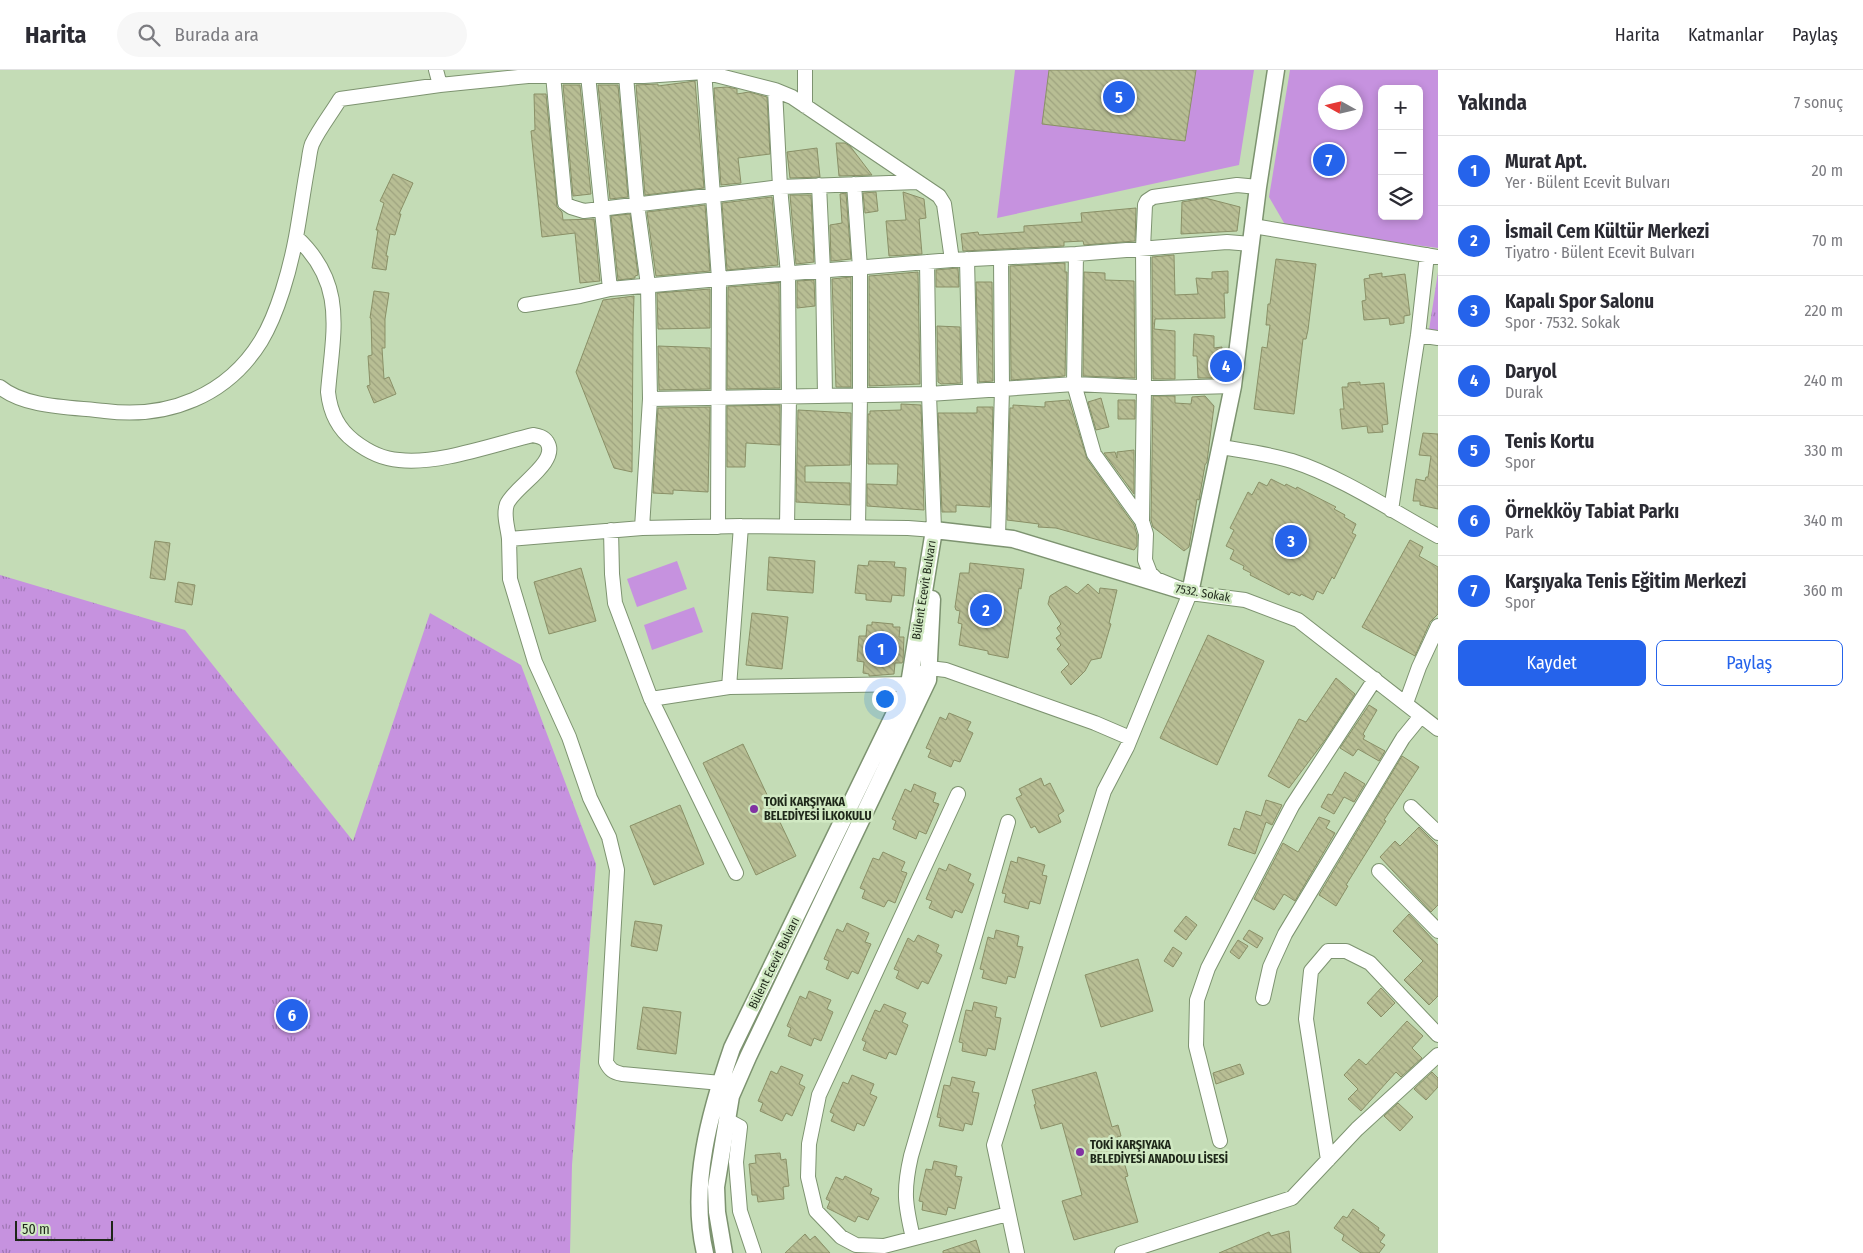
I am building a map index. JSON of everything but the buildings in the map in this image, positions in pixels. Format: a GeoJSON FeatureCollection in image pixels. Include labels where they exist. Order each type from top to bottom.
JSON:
{"type":"FeatureCollection","features":[{"type":"Feature","properties":{"kind":"street"},"geometry":{"type":"LineString","coordinates":[[436,70],[440,85]]}},
{"type":"Feature","properties":{"kind":"street"},"geometry":{"type":"LineString","coordinates":[[806,70],[806,106]]}},
{"type":"Feature","properties":{"kind":"street"},"geometry":{"type":"LineString","coordinates":[[1016,1253],[994,1144],[1104,791],[1130,738],[1190,593],[1234,386],[1258,187],[1276,70]]}},
{"type":"Feature","properties":{"kind":"street"},"geometry":{"type":"LineString","coordinates":[[704,71],[719,279],[718,527]]}},
{"type":"Feature","properties":{"kind":"street"},"geometry":{"type":"LineString","coordinates":[[0,386],[11,394],[30,401],[127,414],[162,410],[195,399],[211,391],[232,375],[251,356],[277,309],[296,237],[311,145],[340,99],[440,85],[528,76],[644,76],[704,71],[775,90],[792,97],[938,196],[944,204],[959,260],[970,391]]}},
{"type":"Feature","properties":{"kind":"street"},"geometry":{"type":"LineString","coordinates":[[553,75],[565,203],[584,211],[780,187],[916,182]]}},
{"type":"Feature","properties":{"kind":"street"},"geometry":{"type":"LineString","coordinates":[[588,75],[610,289]]}},
{"type":"Feature","properties":{"kind":"street"},"geometry":{"type":"LineString","coordinates":[[626,76],[648,285],[650,399],[642,528]]}},
{"type":"Feature","properties":{"kind":"street"},"geometry":{"type":"LineString","coordinates":[[775,90],[780,187],[788,274],[790,397],[787,526]]}},
{"type":"Feature","properties":{"kind":"street"},"geometry":{"type":"LineString","coordinates":[[854,184],[860,268],[858,527]]}},
{"type":"Feature","properties":{"kind":"street"},"geometry":{"type":"LineString","coordinates":[[819,185],[823,271],[825,396]]}},
{"type":"Feature","properties":{"kind":"street"},"geometry":{"type":"LineString","coordinates":[[1190,593],[1156,579],[1150,574],[1145,560],[1146,534],[1142,521],[1144,387],[1143,248],[1145,205],[1150,198],[1237,185],[1258,187]]}},
{"type":"Feature","properties":{"kind":"street"},"geometry":{"type":"LineString","coordinates":[[1253,226],[1432,256],[1391,510]]}},
{"type":"Feature","properties":{"kind":"street"},"geometry":{"type":"LineString","coordinates":[[296,237],[306,246],[321,268],[330,288],[334,321],[328,400],[338,424],[350,437],[372,452],[400,461],[428,459],[455,454],[533,435],[546,440],[550,449],[547,458],[533,476],[511,497],[508,503],[506,514],[510,579],[535,662],[569,737],[590,798],[608,837],[617,870],[606,1062],[613,1073],[721,1083]]}},
{"type":"Feature","properties":{"kind":"street"},"geometry":{"type":"LineString","coordinates":[[525,304],[580,296],[610,289],[719,279],[927,262],[1076,254],[1227,242],[1251,244]]}},
{"type":"Feature","properties":{"kind":"street"},"geometry":{"type":"LineString","coordinates":[[1076,254],[1074,384],[1094,454],[1142,521]]}},
{"type":"Feature","properties":{"kind":"street"},"geometry":{"type":"LineString","coordinates":[[998,537],[1002,389],[1001,258]]}},
{"type":"Feature","properties":{"kind":"street"},"geometry":{"type":"LineString","coordinates":[[509,539],[642,528],[787,526],[934,530],[927,262]]}},
{"type":"Feature","properties":{"kind":"street"},"geometry":{"type":"LineString","coordinates":[[1418,335],[1438,338]]}},
{"type":"Feature","properties":{"kind":"street"},"geometry":{"type":"LineString","coordinates":[[650,399],[929,394],[1074,384],[1144,387],[1234,386]]}},
{"type":"Feature","properties":{"kind":"street"},"geometry":{"type":"LineString","coordinates":[[1221,447],[1293,462],[1322,474],[1438,536]]}},
{"type":"Feature","properties":{"kind":"street"},"geometry":{"type":"LineString","coordinates":[[728,687],[741,526]]}},
{"type":"Feature","properties":{"kind":"street"},"geometry":{"type":"LineString","coordinates":[[611,530],[615,603],[651,699],[736,872]]}},
{"type":"Feature","properties":{"kind":"street","name":"7532. Sokak"},"geometry":{"type":"LineString","coordinates":[[934,530],[1013,538],[1190,593],[1246,600],[1298,620],[1438,729]]}},
{"type":"Feature","properties":{"kind":"street","name":"Bülent Ecevit Bulvarı"},"geometry":{"type":"LineString","coordinates":[[724,1253],[717,1212],[716,1187],[731,1096],[928,680],[934,530]]}},
{"type":"Feature","properties":{"kind":"street","name":"Bülent Ecevit Bulvarı"},"geometry":{"type":"LineString","coordinates":[[706,1253],[700,1216],[702,1173],[712,1110],[732,1048],[909,684],[934,530]]}},
{"type":"Feature","properties":{"kind":"street"},"geometry":{"type":"LineString","coordinates":[[1406,703],[1419,667],[1438,626]]}},
{"type":"Feature","properties":{"kind":"street"},"geometry":{"type":"LineString","coordinates":[[651,699],[728,687],[909,684],[929,668],[946,670],[1095,723],[1130,738]]}},
{"type":"Feature","properties":{"kind":"street"},"geometry":{"type":"LineString","coordinates":[[1220,1141],[1196,1046],[1197,1000],[1208,968],[1292,806],[1375,679]]}},
{"type":"Feature","properties":{"kind":"street"},"geometry":{"type":"LineString","coordinates":[[1263,998],[1270,967],[1285,934],[1403,738],[1421,716]]}},
{"type":"Feature","properties":{"kind":"street"},"geometry":{"type":"LineString","coordinates":[[958,794],[819,1095],[809,1144],[808,1177],[816,1212],[842,1237],[856,1245],[884,1246],[1008,1214]]}},
{"type":"Feature","properties":{"kind":"street"},"geometry":{"type":"LineString","coordinates":[[1411,807],[1438,833]]}},
{"type":"Feature","properties":{"kind":"street"},"geometry":{"type":"LineString","coordinates":[[913,1238],[905,1202],[905,1181],[1008,822]]}},
{"type":"Feature","properties":{"kind":"street"},"geometry":{"type":"LineString","coordinates":[[1379,872],[1438,931]]}},
{"type":"Feature","properties":{"kind":"street"},"geometry":{"type":"LineString","coordinates":[[1328,1160],[1306,1019],[1311,971],[1328,950],[1346,951],[1370,963],[1438,1035]]}},
{"type":"Feature","properties":{"kind":"street"},"geometry":{"type":"LineString","coordinates":[[1122,1253],[1292,1198],[1357,1129],[1438,1055]]}},
{"type":"Feature","properties":{"kind":"street"},"geometry":{"type":"LineString","coordinates":[[726,1120],[740,1127],[736,1162],[740,1211],[754,1253]]}},
{"type":"Feature","properties":{"kind":"green space"},"geometry":{"type":"Polygon","coordinates":[[[1015,70],[1254,70],[1239,165],[997,218],[1015,70]]]}},
{"type":"Feature","properties":{"kind":"green space"},"geometry":{"type":"Polygon","coordinates":[[[1290,70],[1438,70],[1438,248],[1287,228],[1269,197],[1290,70]]]}},
{"type":"Feature","properties":{"kind":"green space"},"geometry":{"type":"Polygon","coordinates":[[[1438,272],[1438,332],[1429,330],[1438,272]]]}},
{"type":"Feature","properties":{"kind":"green space"},"geometry":{"type":"Polygon","coordinates":[[[677,561],[687,589],[637,607],[627,579],[677,561]]]}},
{"type":"Feature","properties":{"kind":"green space"},"geometry":{"type":"Polygon","coordinates":[[[0,575],[185,630],[353,841],[430,613],[521,665],[596,864],[572,1165],[570,1253],[0,1253],[0,575]]]}},
{"type":"Feature","properties":{"kind":"green space"},"geometry":{"type":"Polygon","coordinates":[[[694,607],[703,632],[652,650],[644,625],[694,607]]]}},
{"type":"Feature","properties":{"kind":"place","name":"Tenis Kortu"},"geometry":{"type":"Point","coordinates":[1119,97]}},
{"type":"Feature","properties":{"kind":"place","name":"Karşıyaka Tenis Eğitim Merkezi"},"geometry":{"type":"Point","coordinates":[1329,160]}},
{"type":"Feature","properties":{"kind":"place","name":"Daryol"},"geometry":{"type":"Point","coordinates":[1226,366]}},
{"type":"Feature","properties":{"kind":"place","name":"Kapalı Spor Salonu"},"geometry":{"type":"Point","coordinates":[1291,541]}},
{"type":"Feature","properties":{"kind":"place","name":"İsmail Cem Kültür Merkezi"},"geometry":{"type":"Point","coordinates":[986,610]}},
{"type":"Feature","properties":{"kind":"place","name":"Murat Apt."},"geometry":{"type":"Point","coordinates":[881,649]}},
{"type":"Feature","properties":{"kind":"place","name":"TOKİ KARŞIYAKA BELEDİYESİ İLKOKULU"},"geometry":{"type":"Point","coordinates":[754,809]}},
{"type":"Feature","properties":{"kind":"place","name":"Örnekköy Tabiat Parkı"},"geometry":{"type":"Point","coordinates":[292,1015]}},
{"type":"Feature","properties":{"kind":"place","name":"TOKİ KARŞIYAKA BELEDİYESİ ANADOLU LİSESİ"},"geometry":{"type":"Point","coordinates":[1080,1152]}}]}
